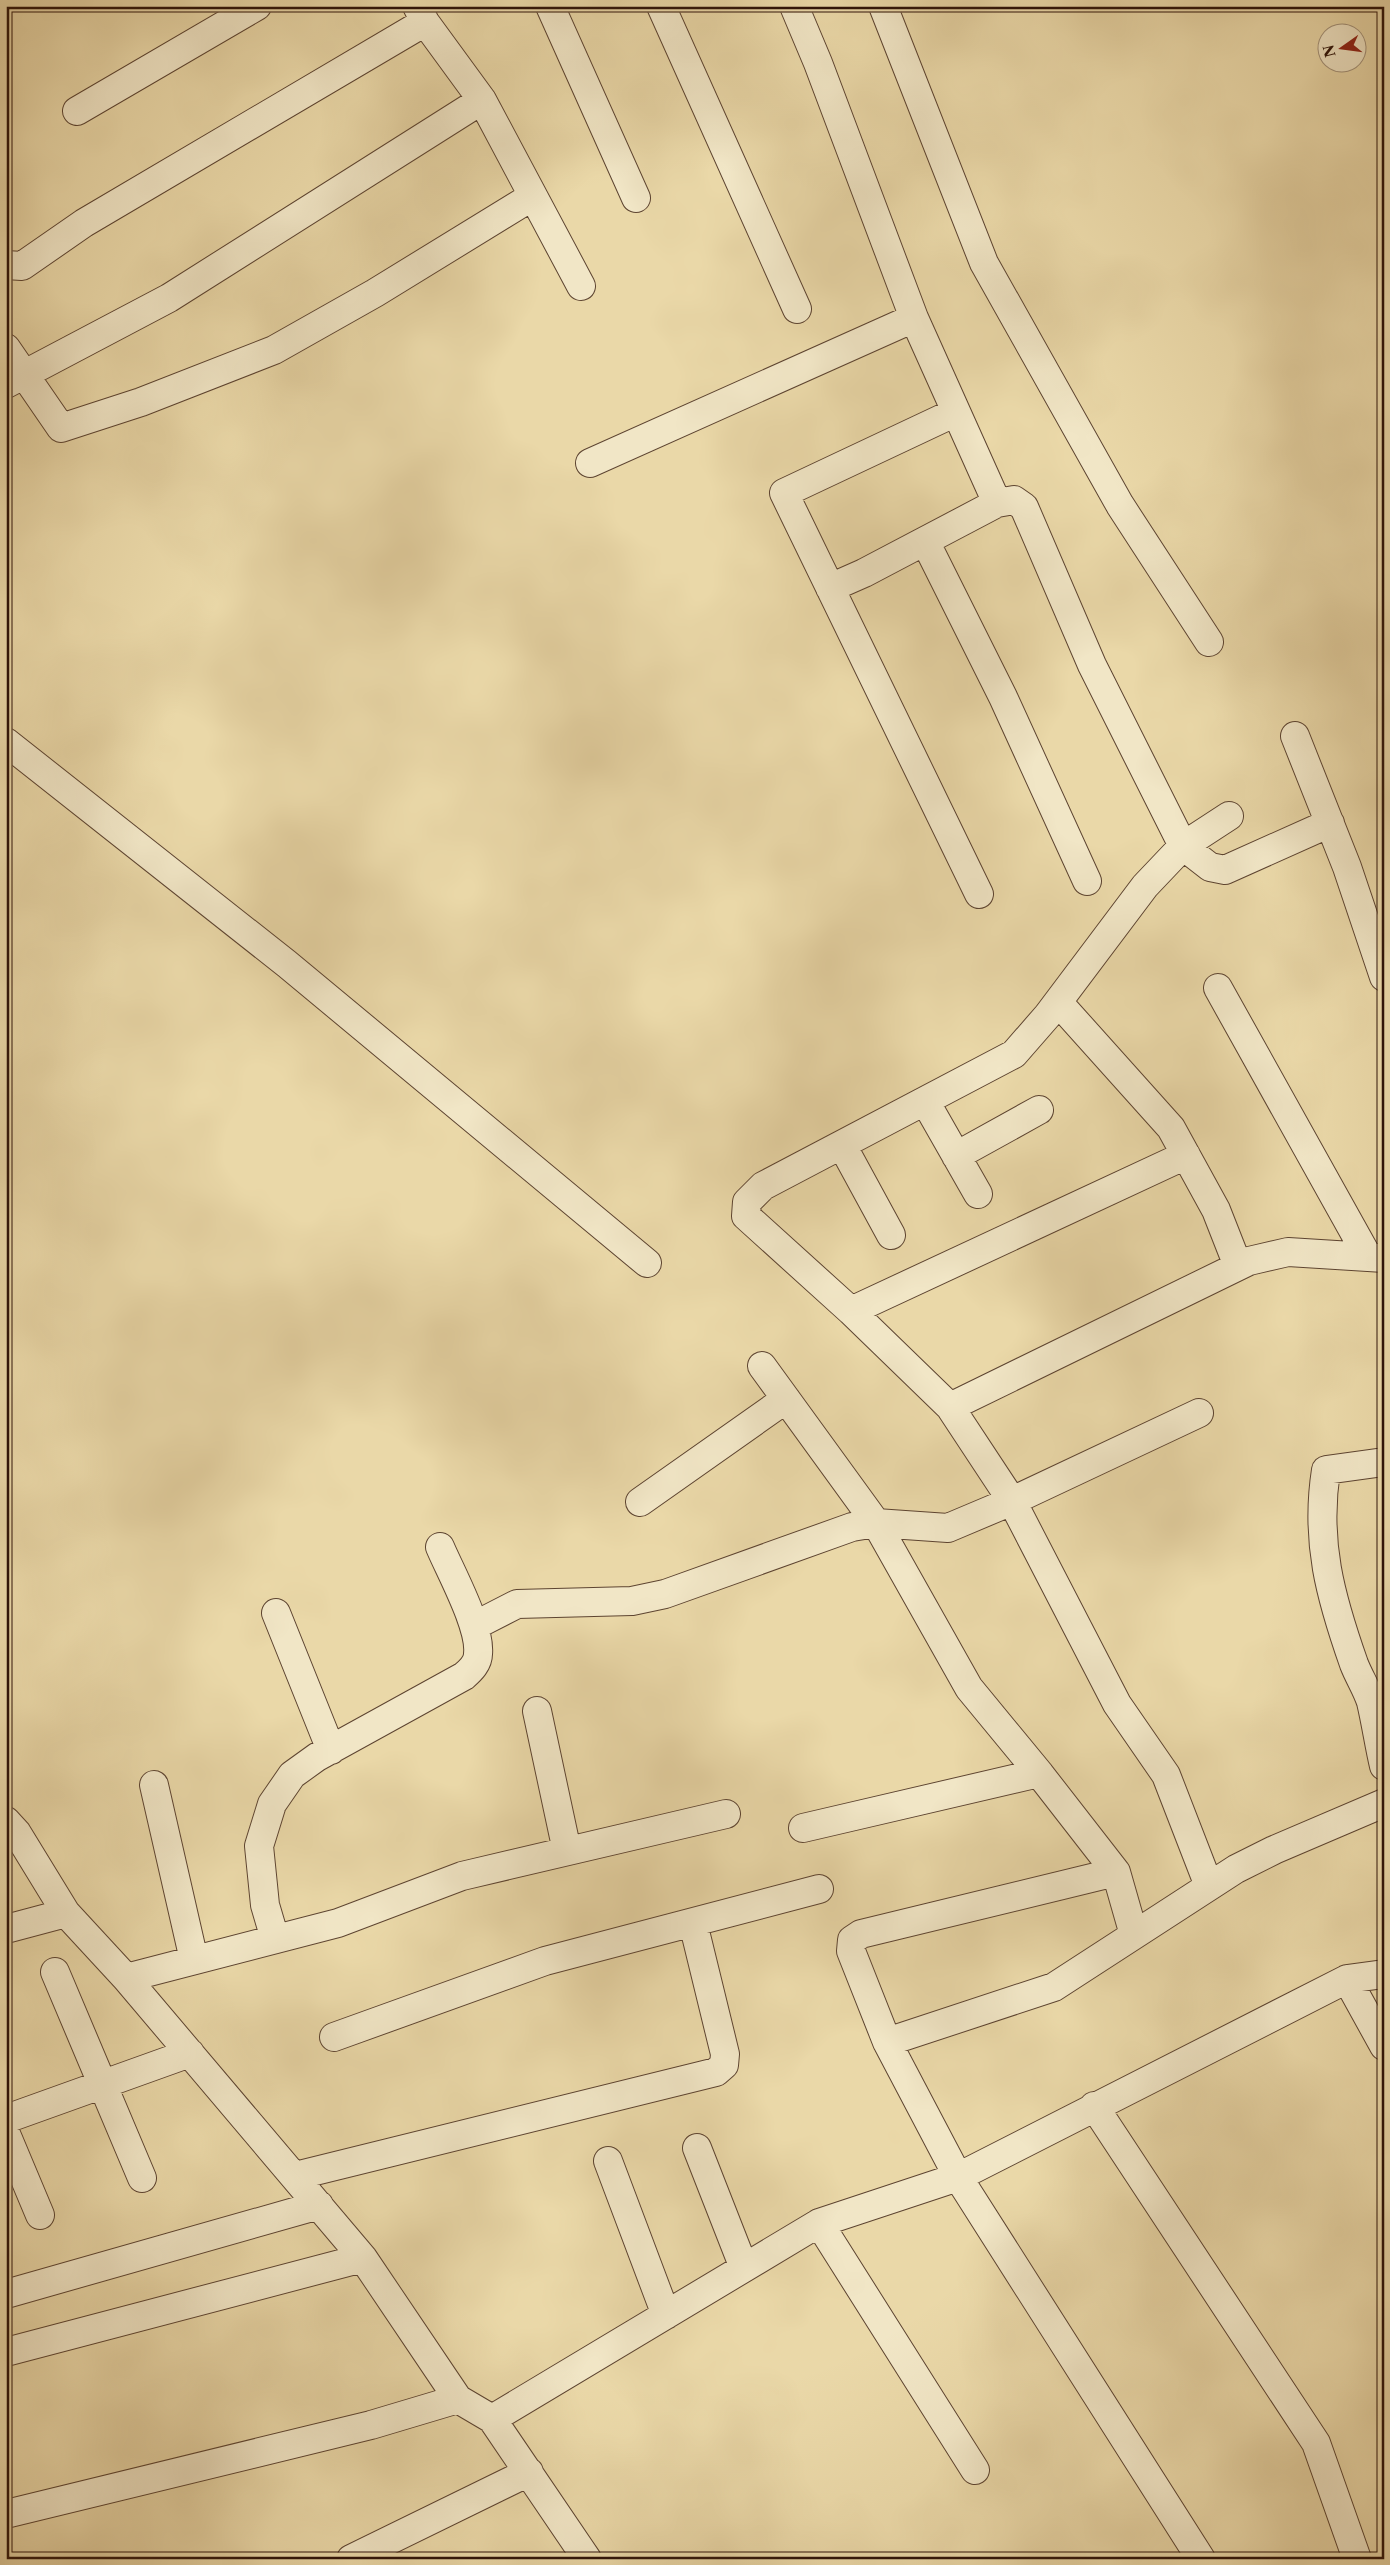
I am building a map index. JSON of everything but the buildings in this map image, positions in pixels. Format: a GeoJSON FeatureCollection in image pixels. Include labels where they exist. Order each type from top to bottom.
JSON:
{"type":"FeatureCollection","features":[{"type":"Feature","properties":{"kind":"street"},"geometry":{"type":"LineString","coordinates":[[77,111],[257,6]]}},
{"type":"Feature","properties":{"kind":"street"},"geometry":{"type":"LineString","coordinates":[[550,6],[636,198]]}},
{"type":"Feature","properties":{"kind":"street"},"geometry":{"type":"LineString","coordinates":[[661,6],[797,309]]}},
{"type":"Feature","properties":{"kind":"street"},"geometry":{"type":"LineString","coordinates":[[794,6],[818,63],[914,318],[997,503]]}},
{"type":"Feature","properties":{"kind":"street"},"geometry":{"type":"LineString","coordinates":[[883,6],[984,263],[1120,505],[1209,642]]}},
{"type":"Feature","properties":{"kind":"street"},"geometry":{"type":"LineString","coordinates":[[6,265],[22,266],[84,223],[421,14],[482,100],[581,286]]}},
{"type":"Feature","properties":{"kind":"street"},"geometry":{"type":"LineString","coordinates":[[15,378],[169,298],[482,100]]}},
{"type":"Feature","properties":{"kind":"street"},"geometry":{"type":"LineString","coordinates":[[6,348],[15,378],[61,428],[141,402],[274,350],[375,293],[533,196]]}},
{"type":"Feature","properties":{"kind":"street"},"geometry":{"type":"LineString","coordinates":[[590,463],[914,318]]}},
{"type":"Feature","properties":{"kind":"street"},"geometry":{"type":"LineString","coordinates":[[956,412],[784,493],[979,894]]}},
{"type":"Feature","properties":{"kind":"street"},"geometry":{"type":"LineString","coordinates":[[830,588],[864,573],[997,503],[1014,500],[1024,507],[1092,665],[1183,846],[1210,867],[1225,870],[1330,823]]}},
{"type":"Feature","properties":{"kind":"street"},"geometry":{"type":"LineString","coordinates":[[924,541],[1003,697],[1087,881]]}},
{"type":"Feature","properties":{"kind":"street"},"geometry":{"type":"LineString","coordinates":[[1295,736],[1348,867],[1384,977]]}},
{"type":"Feature","properties":{"kind":"street"},"geometry":{"type":"LineString","coordinates":[[6,742],[286,964],[647,1263]]}},
{"type":"Feature","properties":{"kind":"street"},"geometry":{"type":"LineString","coordinates":[[1210,1886],[1166,1775],[1117,1704],[1012,1501],[950,1407],[851,1311],[746,1216],[747,1202],[762,1186],[1014,1054],[1058,1002],[1145,886],[1183,846],[1229,816]]}},
{"type":"Feature","properties":{"kind":"street"},"geometry":{"type":"LineString","coordinates":[[1218,988],[1376,1258]]}},
{"type":"Feature","properties":{"kind":"street"},"geometry":{"type":"LineString","coordinates":[[1058,1002],[1171,1128],[1216,1210],[1238,1266]]}},
{"type":"Feature","properties":{"kind":"street"},"geometry":{"type":"LineString","coordinates":[[925,1101],[978,1194]]}},
{"type":"Feature","properties":{"kind":"street"},"geometry":{"type":"LineString","coordinates":[[956,1156],[1039,1110]]}},
{"type":"Feature","properties":{"kind":"street"},"geometry":{"type":"LineString","coordinates":[[842,1145],[891,1235]]}},
{"type":"Feature","properties":{"kind":"street"},"geometry":{"type":"LineString","coordinates":[[851,1311],[1186,1155]]}},
{"type":"Feature","properties":{"kind":"street"},"geometry":{"type":"LineString","coordinates":[[950,1407],[1249,1261],[1288,1252],[1376,1258]]}},
{"type":"Feature","properties":{"kind":"street"},"geometry":{"type":"LineString","coordinates":[[762,1366],[876,1522],[968,1688],[1039,1773],[1116,1872],[1134,1935]]}},
{"type":"Feature","properties":{"kind":"street"},"geometry":{"type":"LineString","coordinates":[[640,1502],[786,1399]]}},
{"type":"Feature","properties":{"kind":"street"},"geometry":{"type":"LineString","coordinates":[[474,1626],[517,1604],[632,1601],[665,1594],[852,1527],[876,1522],[948,1528],[1012,1501],[1200,1413]]}},
{"type":"Feature","properties":{"kind":"street"},"geometry":{"type":"LineString","coordinates":[[1384,1462],[1326,1470],[1321,1502],[1323,1559],[1352,1657],[1370,1701],[1384,1766]]}},
{"type":"Feature","properties":{"kind":"street"},"geometry":{"type":"LineString","coordinates":[[274,1939],[265,1906],[259,1846],[272,1804],[292,1775],[331,1750],[464,1676],[475,1666],[478,1653],[474,1626],[440,1547]]}},
{"type":"Feature","properties":{"kind":"street"},"geometry":{"type":"LineString","coordinates":[[276,1613],[331,1750]]}},
{"type":"Feature","properties":{"kind":"street"},"geometry":{"type":"LineString","coordinates":[[537,1711],[567,1851]]}},
{"type":"Feature","properties":{"kind":"street"},"geometry":{"type":"LineString","coordinates":[[804,1828],[1039,1773]]}},
{"type":"Feature","properties":{"kind":"street"},"geometry":{"type":"LineString","coordinates":[[154,1785],[194,1960]]}},
{"type":"Feature","properties":{"kind":"street"},"geometry":{"type":"LineString","coordinates":[[887,2042],[1054,1987],[1236,1869],[1274,1850],[1384,1803]]}},
{"type":"Feature","properties":{"kind":"street"},"geometry":{"type":"LineString","coordinates":[[126,1978],[338,1923],[462,1876],[726,1814]]}},
{"type":"Feature","properties":{"kind":"street"},"geometry":{"type":"LineString","coordinates":[[6,1821],[17,1833],[66,1913],[126,1978],[363,2258],[458,2399],[492,2420],[587,2559]]}},
{"type":"Feature","properties":{"kind":"street"},"geometry":{"type":"LineString","coordinates":[[1116,1872],[862,1934],[852,1940],[851,1951],[887,2042],[958,2177],[1201,2559]]}},
{"type":"Feature","properties":{"kind":"street"},"geometry":{"type":"LineString","coordinates":[[334,2037],[545,1961],[820,1889]]}},
{"type":"Feature","properties":{"kind":"street"},"geometry":{"type":"LineString","coordinates":[[6,1929],[66,1913]]}},
{"type":"Feature","properties":{"kind":"street"},"geometry":{"type":"LineString","coordinates":[[295,2176],[716,2072],[724,2065],[725,2054],[694,1923]]}},
{"type":"Feature","properties":{"kind":"street"},"geometry":{"type":"LineString","coordinates":[[55,1972],[142,2178]]}},
{"type":"Feature","properties":{"kind":"street"},"geometry":{"type":"LineString","coordinates":[[492,2420],[819,2223],[958,2177],[1347,1978],[1384,1974]]}},
{"type":"Feature","properties":{"kind":"street"},"geometry":{"type":"LineString","coordinates":[[1347,1978],[1384,2046]]}},
{"type":"Feature","properties":{"kind":"street"},"geometry":{"type":"LineString","coordinates":[[6,2119],[190,2053]]}},
{"type":"Feature","properties":{"kind":"street"},"geometry":{"type":"LineString","coordinates":[[1094,2106],[1316,2442],[1358,2559]]}},
{"type":"Feature","properties":{"kind":"street"},"geometry":{"type":"LineString","coordinates":[[6,2134],[40,2216]]}},
{"type":"Feature","properties":{"kind":"street"},"geometry":{"type":"LineString","coordinates":[[697,2148],[744,2268]]}},
{"type":"Feature","properties":{"kind":"street"},"geometry":{"type":"LineString","coordinates":[[608,2161],[666,2315]]}},
{"type":"Feature","properties":{"kind":"street"},"geometry":{"type":"LineString","coordinates":[[6,2294],[319,2205]]}},
{"type":"Feature","properties":{"kind":"street"},"geometry":{"type":"LineString","coordinates":[[819,2223],[975,2470]]}},
{"type":"Feature","properties":{"kind":"street"},"geometry":{"type":"LineString","coordinates":[[6,2352],[363,2258]]}},
{"type":"Feature","properties":{"kind":"street"},"geometry":{"type":"LineString","coordinates":[[6,2514],[371,2425],[458,2399]]}},
{"type":"Feature","properties":{"kind":"street"},"geometry":{"type":"LineString","coordinates":[[352,2558],[529,2472]]}}]}
